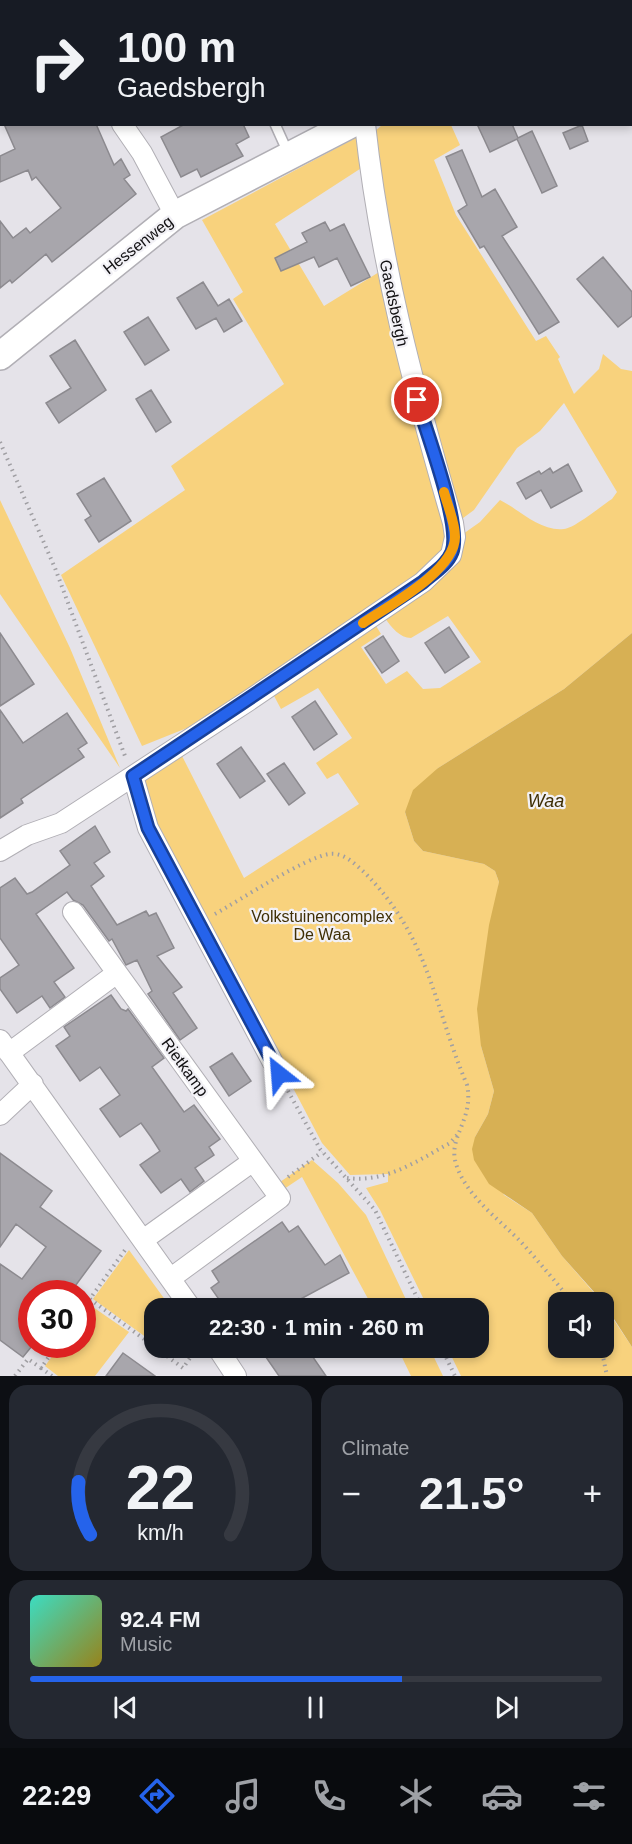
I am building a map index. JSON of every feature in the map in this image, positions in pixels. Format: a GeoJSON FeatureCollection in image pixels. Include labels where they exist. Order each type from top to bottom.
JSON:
{"type":"FeatureCollection","features":[{"type":"Feature","properties":{"kind":"main road","name":"Hessenweg"},"geometry":{"type":"LineString","coordinates":[[0,356],[175,215],[347,126]]}},
{"type":"Feature","properties":{"kind":"street"},"geometry":{"type":"LineString","coordinates":[[123,126],[142,153],[175,215]]}},
{"type":"Feature","properties":{"kind":"street","name":"Gaedsbergh"},"geometry":{"type":"LineString","coordinates":[[0,851],[27,835],[60,823],[133,776],[423,582],[451,555],[455,537],[453,523],[411,380],[372,194],[365,126]]}},
{"type":"Feature","properties":{"kind":"street"},"geometry":{"type":"LineString","coordinates":[[133,776],[148,828],[279,1074]]}},
{"type":"Feature","properties":{"kind":"street","name":"Rietkamp"},"geometry":{"type":"LineString","coordinates":[[73,912],[273,1188]]}},
{"type":"Feature","properties":{"kind":"street"},"geometry":{"type":"LineString","coordinates":[[117,973],[4,1047],[33,1084],[184,1298]]}},
{"type":"Feature","properties":{"kind":"street"},"geometry":{"type":"LineString","coordinates":[[0,1115],[33,1084]]}},
{"type":"Feature","properties":{"kind":"street"},"geometry":{"type":"LineString","coordinates":[[140,1236],[253,1161]]}},
{"type":"Feature","properties":{"kind":"street"},"geometry":{"type":"LineString","coordinates":[[171,1278],[280,1198],[273,1188]]}},
{"type":"Feature","properties":{"kind":"street"},"geometry":{"type":"LineString","coordinates":[[224,1358],[236,1376]]}},
{"type":"Feature","properties":{"kind":"lane"},"geometry":{"type":"LineString","coordinates":[[276,126],[290,155]]}},
{"type":"Feature","properties":{"kind":"path"},"geometry":{"type":"LineString","coordinates":[[0,442],[55,568],[133,776]]}},
{"type":"Feature","properties":{"kind":"path"},"geometry":{"type":"LineString","coordinates":[[199,923],[321,856],[331,853],[344,856],[355,863],[392,903],[419,949],[470,1100],[468,1116],[459,1133],[450,1143],[384,1178],[364,1180],[346,1178]]}},
{"type":"Feature","properties":{"kind":"path"},"geometry":{"type":"LineString","coordinates":[[279,1074],[322,1152],[375,1210],[417,1298]]}},
{"type":"Feature","properties":{"kind":"path"},"geometry":{"type":"LineString","coordinates":[[459,1133],[455,1159],[472,1192],[521,1242],[564,1292]]}},
{"type":"Feature","properties":{"kind":"path"},"geometry":{"type":"LineString","coordinates":[[273,1188],[322,1152]]}},
{"type":"Feature","properties":{"kind":"path"},"geometry":{"type":"LineString","coordinates":[[96,1291],[140,1236]]}},
{"type":"Feature","properties":{"kind":"path"},"geometry":{"type":"LineString","coordinates":[[96,1303],[144,1339]]}},
{"type":"Feature","properties":{"kind":"path"},"geometry":{"type":"LineString","coordinates":[[41,1368],[48,1358]]}},
{"type":"Feature","properties":{"kind":"path"},"geometry":{"type":"LineString","coordinates":[[170,1358],[183,1368],[190,1358]]}},
{"type":"Feature","properties":{"kind":"path"},"geometry":{"type":"LineString","coordinates":[[446,1358],[455,1376]]}},
{"type":"Feature","properties":{"kind":"path"},"geometry":{"type":"LineString","coordinates":[[603,1358],[607,1376]]}},
{"type":"Feature","properties":{"kind":"path"},"geometry":{"type":"LineString","coordinates":[[15,1376],[28,1359],[52,1376]]}},
{"type":"Feature","properties":{"kind":"green space","name":"Volkstuinencomplex De Waa"},"geometry":{"type":"Polygon","coordinates":[[[381,126],[451,126],[460,145],[434,160],[456,215],[536,341],[546,336],[560,357],[558,359],[574,394],[599,369],[603,354],[621,369],[632,371],[632,633],[564,689],[438,768],[405,812],[414,841],[423,851],[484,864],[495,871],[499,882],[481,1046],[494,1091],[488,1114],[475,1137],[504,1195],[532,1213],[562,1256],[593,1292],[548,1292],[548,1358],[614,1358],[614,1320],[632,1347],[632,1376],[461,1376],[452,1358],[489,1358],[489,1298],[423,1298],[380,1210],[366,1188],[388,1182],[388,1174],[350,1175],[322,1143],[169,852],[147,804],[144,785],[146,776],[180,752],[244,878],[359,804],[338,773],[327,779],[316,763],[352,738],[318,688],[281,709],[273,694],[373,621],[381,634],[361,647],[386,684],[407,671],[423,689],[440,688],[481,662],[448,616],[411,638],[400,634],[385,618],[463,534],[480,522],[500,500],[538,524],[564,529],[588,516],[612,499],[617,492],[564,403],[540,431],[517,448],[474,510],[459,521],[398,297],[374,132],[381,126]]]}},
{"type":"Feature","properties":{"kind":"green space"},"geometry":{"type":"Polygon","coordinates":[[[361,135],[366,165],[275,224],[324,306],[384,269],[448,539],[440,559],[278,671],[187,728],[142,746],[61,575],[185,490],[171,466],[284,384],[233,299],[243,292],[202,220],[361,135]]]}},
{"type":"Feature","properties":{"kind":"green space"},"geometry":{"type":"Polygon","coordinates":[[[0,500],[70,648],[120,768],[0,594],[0,500]]]}},
{"type":"Feature","properties":{"kind":"green space"},"geometry":{"type":"Polygon","coordinates":[[[312,1160],[338,1183],[366,1215],[405,1298],[368,1298],[302,1177],[284,1189],[280,1182],[312,1160]]]}},
{"type":"Feature","properties":{"kind":"green space"},"geometry":{"type":"Polygon","coordinates":[[[129,1250],[164,1298],[144,1298],[144,1336],[96,1301],[96,1295],[129,1250]]]}},
{"type":"Feature","properties":{"kind":"green space"},"geometry":{"type":"Polygon","coordinates":[[[96,1309],[129,1332],[95,1376],[58,1376],[45,1366],[51,1358],[96,1358],[96,1309]]]}},
{"type":"Feature","properties":{"kind":"green space"},"geometry":{"type":"Polygon","coordinates":[[[402,1358],[434,1358],[443,1376],[411,1376],[402,1358]]]}},
{"type":"Feature","properties":{"kind":"water","name":"Waa"},"geometry":{"type":"Polygon","coordinates":[[[632,633],[632,1347],[614,1319],[614,1292],[594,1292],[562,1256],[532,1213],[489,1184],[474,1160],[472,1149],[475,1137],[488,1114],[494,1091],[481,1046],[477,1009],[489,925],[499,882],[495,871],[484,864],[423,851],[414,841],[405,812],[413,790],[438,768],[564,689],[632,633]]]}},
{"type":"Feature","properties":{"kind":"building"},"geometry":{"type":"Polygon","coordinates":[[[5,126],[97,126],[114,165],[121,159],[130,175],[124,179],[136,194],[52,262],[46,254],[12,283],[10,280],[0,288],[0,221],[13,238],[26,228],[30,233],[61,208],[36,177],[32,180],[28,170],[0,182],[0,156],[15,149],[5,126]]]}},
{"type":"Feature","properties":{"kind":"building"},"geometry":{"type":"Polygon","coordinates":[[[181,126],[244,126],[249,137],[236,144],[243,156],[201,177],[197,169],[181,177],[161,137],[181,126]]]}},
{"type":"Feature","properties":{"kind":"building"},"geometry":{"type":"Polygon","coordinates":[[[478,126],[513,126],[518,138],[532,131],[557,186],[542,193],[517,139],[490,152],[478,126]]]}},
{"type":"Feature","properties":{"kind":"building"},"geometry":{"type":"Polygon","coordinates":[[[582,126],[588,141],[570,149],[563,133],[582,126]]]}},
{"type":"Feature","properties":{"kind":"building"},"geometry":{"type":"Polygon","coordinates":[[[462,150],[482,197],[495,189],[517,227],[502,236],[559,322],[539,334],[484,246],[480,248],[458,211],[467,205],[446,157],[462,150]]]}},
{"type":"Feature","properties":{"kind":"building"},"geometry":{"type":"Polygon","coordinates":[[[325,222],[330,231],[344,224],[370,277],[351,286],[337,258],[319,267],[314,257],[281,271],[275,258],[307,242],[302,233],[325,222]]]}},
{"type":"Feature","properties":{"kind":"building"},"geometry":{"type":"Polygon","coordinates":[[[603,257],[632,292],[632,316],[618,327],[577,279],[603,257]]]}},
{"type":"Feature","properties":{"kind":"building"},"geometry":{"type":"Polygon","coordinates":[[[203,282],[218,306],[229,299],[242,321],[224,332],[216,318],[196,329],[177,298],[203,282]]]}},
{"type":"Feature","properties":{"kind":"building"},"geometry":{"type":"Polygon","coordinates":[[[148,317],[169,350],[145,365],[124,332],[148,317]]]}},
{"type":"Feature","properties":{"kind":"building"},"geometry":{"type":"Polygon","coordinates":[[[75,340],[106,390],[59,423],[46,403],[71,388],[50,356],[75,340]]]}},
{"type":"Feature","properties":{"kind":"building"},"geometry":{"type":"Polygon","coordinates":[[[151,390],[171,422],[156,432],[136,399],[151,390]]]}},
{"type":"Feature","properties":{"kind":"building"},"geometry":{"type":"Polygon","coordinates":[[[568,464],[582,491],[551,508],[541,490],[526,499],[517,483],[539,471],[541,474],[550,468],[553,473],[568,464]]]}},
{"type":"Feature","properties":{"kind":"building"},"geometry":{"type":"Polygon","coordinates":[[[104,478],[131,521],[99,542],[85,520],[91,516],[77,494],[104,478]]]}},
{"type":"Feature","properties":{"kind":"building"},"geometry":{"type":"Polygon","coordinates":[[[449,627],[469,657],[445,673],[425,643],[449,627]]]}},
{"type":"Feature","properties":{"kind":"building"},"geometry":{"type":"Polygon","coordinates":[[[0,633],[34,684],[0,706],[0,633]]]}},
{"type":"Feature","properties":{"kind":"building"},"geometry":{"type":"Polygon","coordinates":[[[383,636],[399,661],[382,673],[365,648],[383,636]]]}},
{"type":"Feature","properties":{"kind":"building"},"geometry":{"type":"Polygon","coordinates":[[[315,701],[337,734],[314,750],[292,717],[315,701]]]}},
{"type":"Feature","properties":{"kind":"building"},"geometry":{"type":"Polygon","coordinates":[[[0,710],[23,743],[67,713],[87,743],[78,749],[84,757],[21,799],[23,803],[0,818],[0,710]]]}},
{"type":"Feature","properties":{"kind":"building"},"geometry":{"type":"Polygon","coordinates":[[[241,747],[265,781],[240,798],[217,764],[241,747]]]}},
{"type":"Feature","properties":{"kind":"building"},"geometry":{"type":"Polygon","coordinates":[[[284,763],[305,793],[289,805],[267,774],[284,763]]]}},
{"type":"Feature","properties":{"kind":"building"},"geometry":{"type":"Polygon","coordinates":[[[95,826],[110,852],[94,863],[104,876],[91,886],[117,925],[146,911],[149,916],[156,913],[174,948],[157,956],[182,987],[173,993],[197,1028],[180,1040],[148,994],[152,991],[137,960],[126,965],[112,939],[109,941],[83,905],[73,900],[67,892],[36,914],[74,968],[54,982],[65,997],[50,1008],[42,996],[17,1013],[0,989],[0,978],[19,965],[0,938],[0,888],[15,878],[27,894],[32,892],[70,865],[60,851],[95,826]]]}},
{"type":"Feature","properties":{"kind":"building"},"geometry":{"type":"Polygon","coordinates":[[[111,995],[121,1009],[126,1011],[128,1009],[164,1058],[152,1067],[184,1112],[194,1105],[220,1139],[209,1147],[214,1155],[195,1168],[204,1181],[190,1192],[181,1179],[161,1193],[140,1165],[160,1151],[141,1123],[120,1137],[100,1109],[120,1095],[100,1067],[80,1081],[56,1046],[70,1036],[64,1027],[111,995]]]}},
{"type":"Feature","properties":{"kind":"building"},"geometry":{"type":"Polygon","coordinates":[[[232,1053],[251,1081],[229,1096],[210,1067],[232,1053]]]}},
{"type":"Feature","properties":{"kind":"building"},"geometry":{"type":"Polygon","coordinates":[[[0,1153],[52,1191],[40,1207],[101,1251],[80,1280],[18,1280],[18,1353],[0,1340],[0,1264],[22,1279],[46,1247],[16,1224],[0,1247],[0,1153]]]}},
{"type":"Feature","properties":{"kind":"building"},"geometry":{"type":"Polygon","coordinates":[[[282,1222],[289,1232],[298,1226],[325,1265],[340,1255],[349,1273],[303,1298],[218,1298],[211,1288],[219,1282],[212,1271],[282,1222]]]}},
{"type":"Feature","properties":{"kind":"building"},"geometry":{"type":"Polygon","coordinates":[[[123,1353],[155,1376],[106,1376],[123,1353]]]}},
{"type":"Feature","properties":{"kind":"building"},"geometry":{"type":"Polygon","coordinates":[[[267,1358],[314,1358],[326,1376],[279,1376],[267,1358]]]}},
{"type":"Feature","properties":{"kind":"slow traffic"},"geometry":{"type":"LineString","coordinates":[[363,623],[423,582],[451,555],[455,537],[444,492]]}},
{"type":"Feature","properties":{"kind":"route"},"geometry":{"type":"LineString","coordinates":[[279,1074],[148,828],[133,776],[423,582],[445,563],[454,545],[453,523],[417,400]]}}]}
